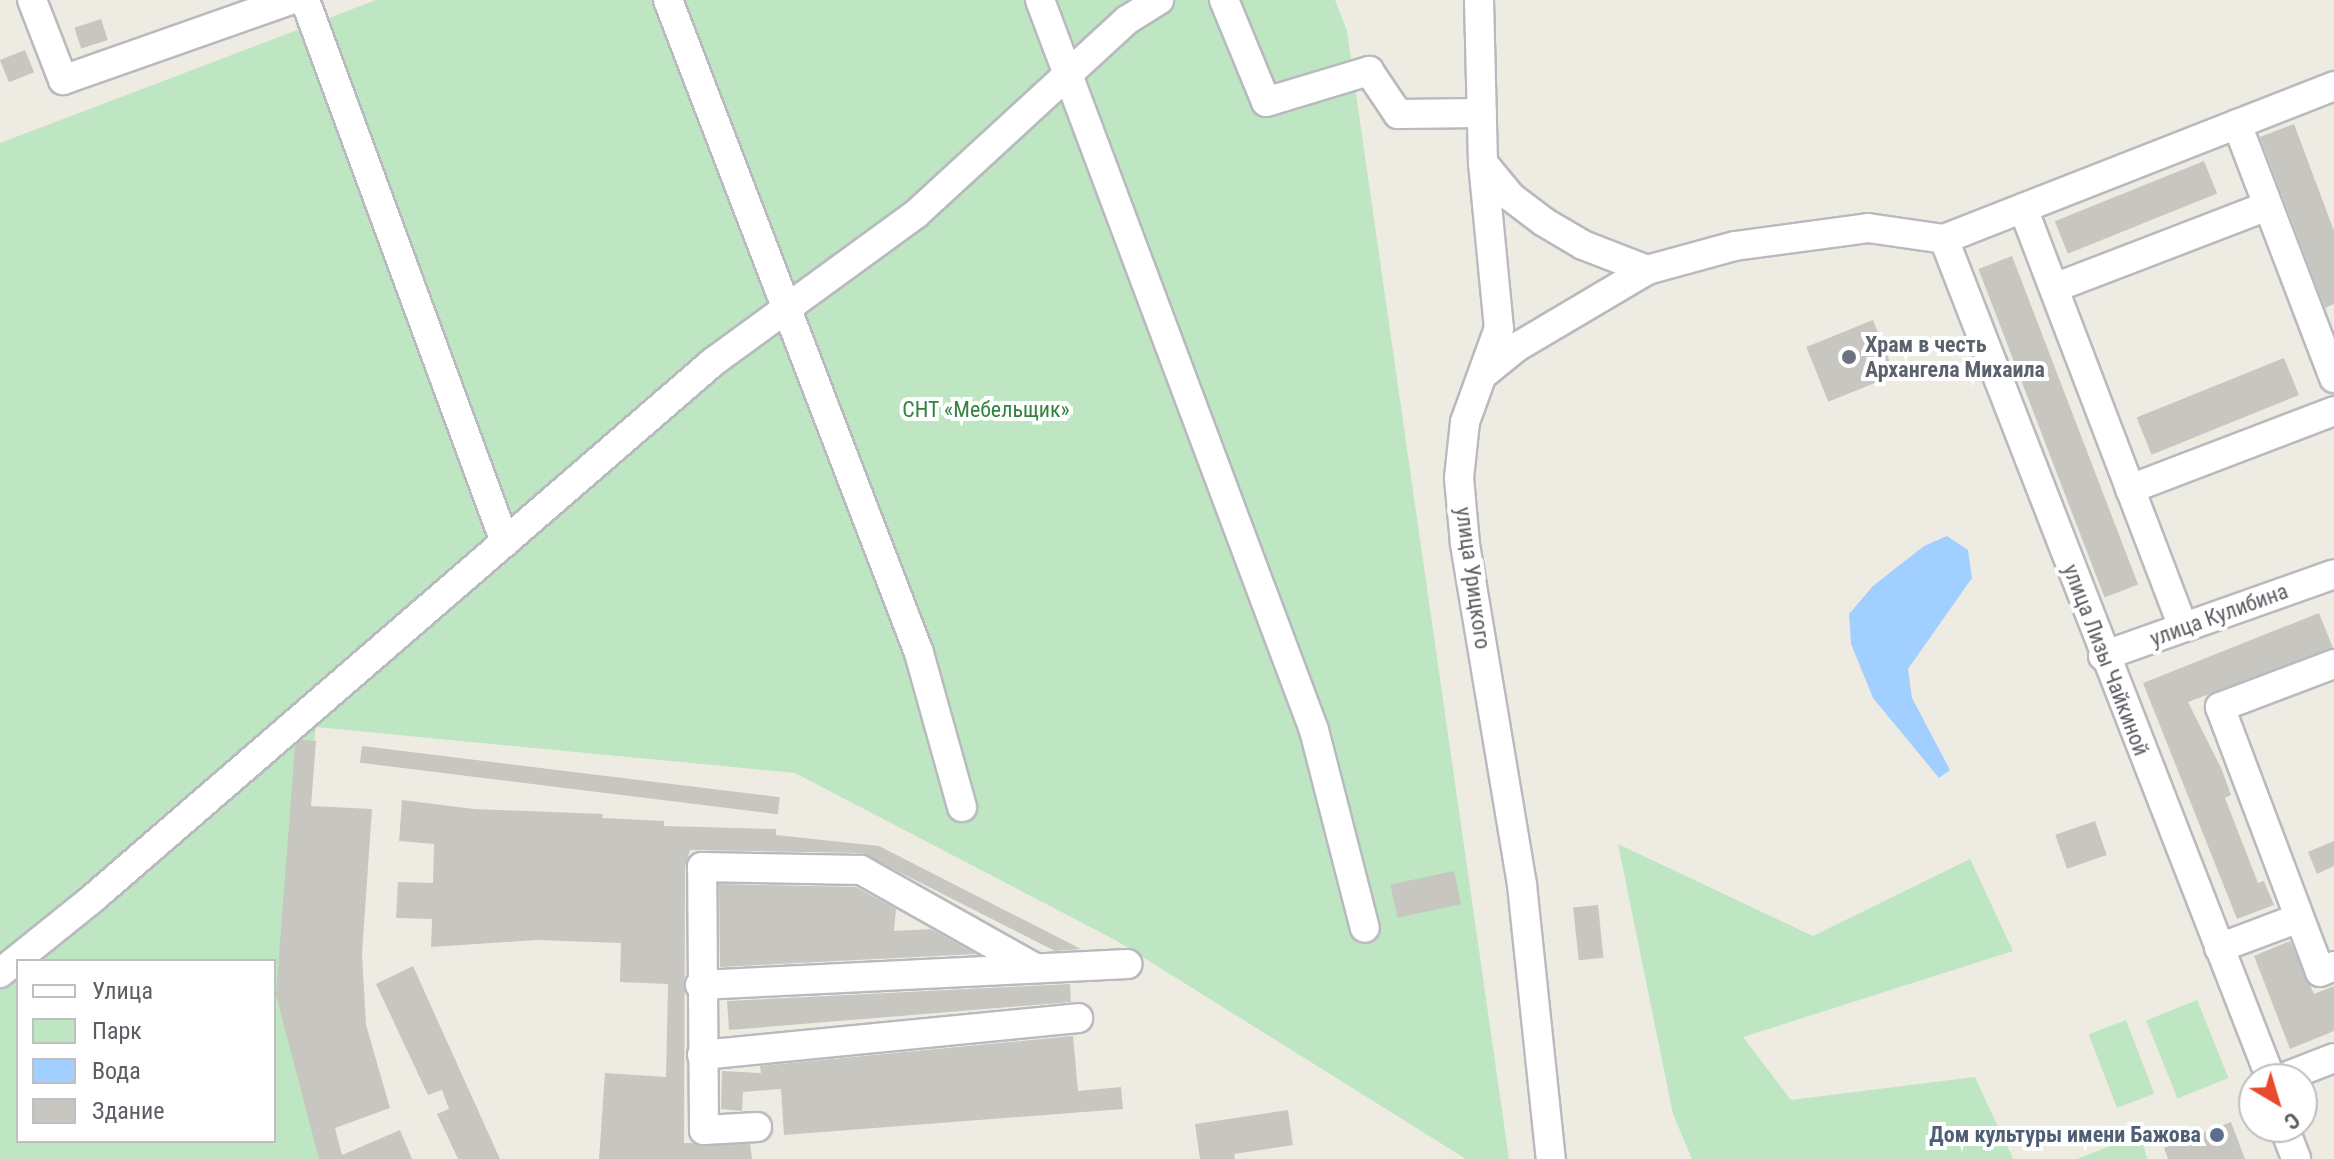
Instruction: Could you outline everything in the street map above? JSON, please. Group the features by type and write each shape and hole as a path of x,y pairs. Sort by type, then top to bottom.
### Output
{"street":[{"path":"32,0 63,80 272,3"},
{"path":"305,0 505,542"},
{"path":"668,0 919,653 962,807"},
{"path":"1040,0 1314,730 1365,928"},
{"path":"16,959 713,362 916,214 1127,20 1159,0"},
{"path":"1224,0 1266,102 1369,71 1398,114 1482,113"},
{"name":"улица Урицкого","path":"1479,0 1483,163 1499,328 1486,372 1465,422 1459,478 1465,544 1522,885 1551,1159"},
{"path":"1486,372 1517,347 1647,270 1735,246 1841,230 1868,228 1944,239 2237,124 2333,90"},
{"path":"2237,124 2334,378"},
{"path":"1483,163 1511,197 1544,222 1583,245 1647,270"},
{"path":"2054,288 2268,206"},
{"path":"2023,208 2183,628"},
{"name":"улица Лизы Чайкиной","path":"1944,239 2103,656 2265,1063"},
{"path":"2130,489 2334,411"},
{"name":"улица Кулибина","path":"2103,656 2333,578"},
{"path":"2334,664 2220,707 2320,972 2334,966"},
{"path":"757,1127 704,1130 700,985 702,867 861,870 1035,968"},
{"path":"2219,948 2299,918"},
{"path":"0,973 16,959"},
{"path":"700,985 1127,964"},
{"path":"702,1055 1078,1018"}],"green space":[{"name":"СНТ «Мебельщик»","path":"376,0 1335,0 1347,31 1509,1159 1466,1159 1117,941 795,773 316,727 285,995 327,1159 0,1159 0,143"},
{"path":"1618,844 1813,936 1970,859 2013,951 1743,1037 1791,1100 1975,1077 2013,1159 1692,1159 1673,1114"},
{"path":"2197,1000 2228,1078 2177,1098 2146,1021"},
{"path":"2126,1020 2154,1094 2117,1108 2089,1034"},
{"path":"2141,1134 2147,1159 2077,1159"}],"water":[{"path":"1947,536 1968,550 1972,578 1908,669 1912,698 1950,770 1939,778 1873,698 1851,644 1849,614 1873,586 1924,546"}],"building":[{"path":"101,19 108,40 81,49 74,28"},
{"path":"25,50 34,72 9,82 0,60"},
{"path":"2294,124 2334,231 2334,304 2325,308 2260,137"},
{"path":"2204,161 2217,193 2068,254 2055,221"},
{"path":"2012,256 2138,585 2105,598 1978,269"},
{"name":"Храм в честь Архангела Михаила","path":"1873,320 1895,375 1828,402 1806,347"},
{"path":"2284,358 2299,395 2152,455 2137,418"},
{"path":"2319,613 2333,648 2188,702 2222,770 2231,795 2225,798 2258,883 2264,881 2274,905 2237,919 2143,683"},
{"path":"302,740 316,741 311,806 372,809 362,954 366,1025 390,1108 335,1128 342,1155 400,1130 412,1159 319,1159 276,995 295,746"},
{"path":"362,746 780,797 778,814 360,763"},
{"path":"402,800 474,809 603,814 602,818 664,821 664,826 776,829 776,835 879,846 1081,949 1055,951 862,853 690,850 685,867 684,1143 750,1144 752,1159 599,1159 605,1073 666,1077 668,984 620,982 621,943 537,940 431,947 432,919 396,918 398,882 433,883 434,844 399,841"},
{"path":"2095,821 2107,855 2067,869 2055,835"},
{"path":"2334,841 2334,866 2317,874 2308,852"},
{"path":"1454,871 1461,904 1397,918 1390,885"},
{"path":"719,884 856,887 896,909 894,931 931,929 976,954 720,967"},
{"path":"1598,905 1604,958 1579,960 1573,908"},
{"path":"2290,941 2314,994 2334,986 2334,1031 2290,1049 2254,956"},
{"path":"413,966 500,1159 458,1159 437,1114 449,1109 442,1090 428,1095 376,984"},
{"path":"1070,984 1071,1002 729,1030 727,1001"},
{"path":"1073,1036 1078,1091 1121,1087 1123,1109 784,1135 781,1089 743,1092 742,1111 721,1109 722,1071 761,1073 760,1066"},
{"path":"1288,1110 1293,1145 1234,1154 1235,1159 1200,1159 1195,1124"},
{"name":"Дом культуры имени Бажова","path":"2231,1122 2245,1159 2168,1159 2164,1148"}],"place":[{"name":"Храм в честь Архангела Михаила","path":"1849,357"},
{"name":"Дом культуры имени Бажова","path":"2217,1135"}]}
